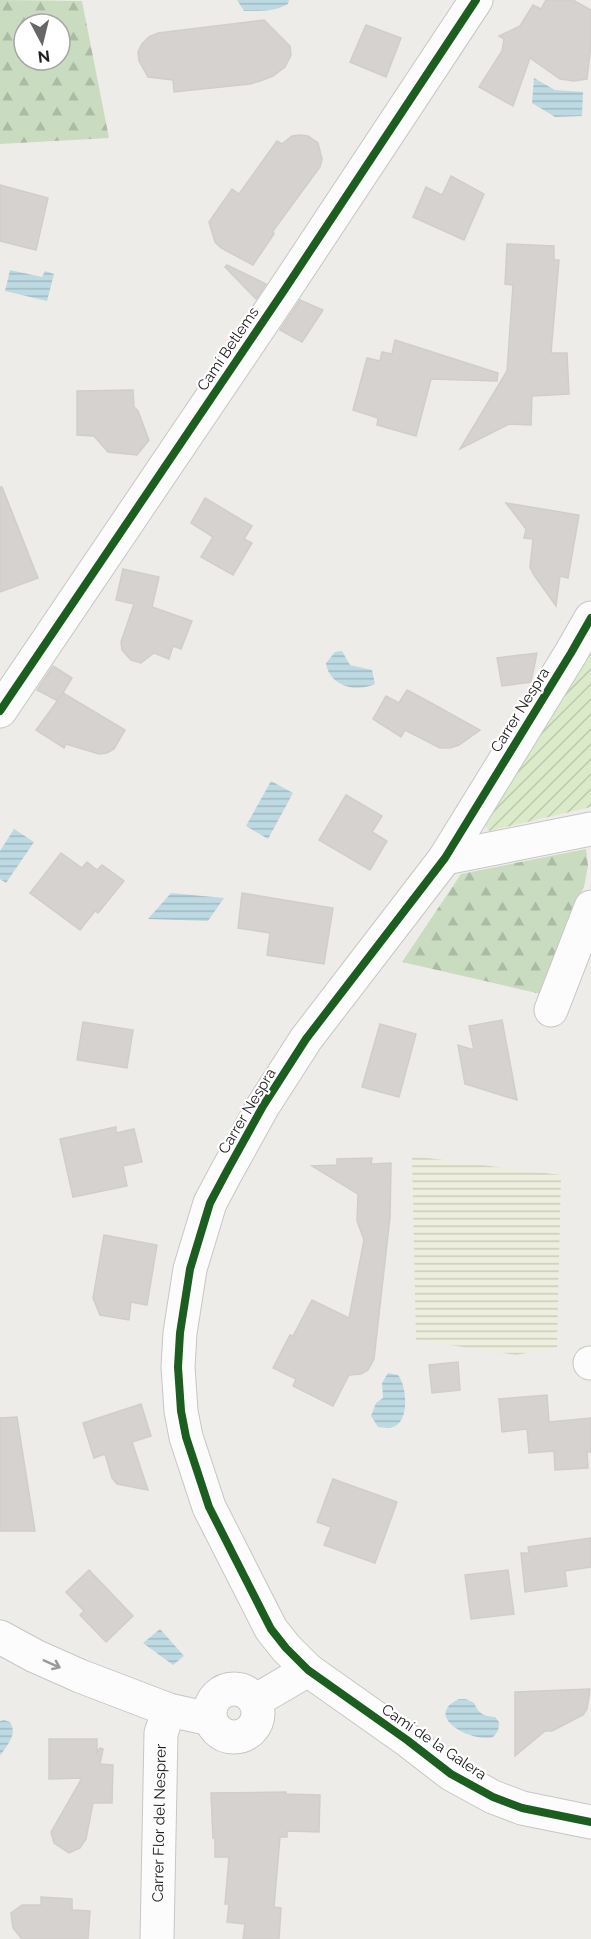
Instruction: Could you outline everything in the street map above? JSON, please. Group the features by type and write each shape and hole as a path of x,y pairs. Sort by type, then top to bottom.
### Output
{"street":[{"name":"Camí Betlems","path":"0,711 285,289 476,0"},
{"name":"Carrer Nespra","path":"308,1670 271,1629 209,1507 186,1437 180,1401 179,1344 184,1302 199,1238 210,1203 263,1106 306,1039 445,858 572,653 591,618"},
{"path":"445,858 591,829"},
{"path":"551,1010 591,907"},
{"path":"0,1637 80,1676 169,1710 210,1719 213,1726 225,1736 239,1737 252,1729 258,1715 255,1701 308,1670"},
{"name":"Camí de la Galera","path":"308,1670 451,1774 485,1793 522,1808 591,1822"},
{"name":"Carrer Flor del Nesprer","path":"157,1939 161,1733 169,1710"}],"green space":[{"path":"0,0 82,1 109,138 0,144"},
{"path":"591,653 591,807 489,831 484,824"},
{"path":"586,849 588,866 584,887 573,909 541,994 402,962 461,874"},
{"path":"412,1156 561,1175 557,1347 516,1355 416,1340"}],"water":[{"path":"237,0 289,0 288,4 267,11 244,11"},
{"path":"534,78 555,90 583,92 582,116 555,117 532,103"},
{"path":"10,270 42,277 45,271 54,274 47,301 5,291"},
{"path":"342,651 350,665 372,670 375,684 360,688 344,686 332,677 326,663 335,652"},
{"path":"271,781 293,793 268,839 246,826"},
{"path":"14,829 34,842 6,883 0,879 0,851"},
{"path":"171,893 224,898 208,921 148,919"},
{"path":"388,1373 398,1375 405,1395 402,1418 391,1428 378,1427 371,1416 376,1403 383,1398 382,1383"},
{"path":"160,1629 184,1656 173,1665 143,1643"},
{"path":"459,1699 466,1699 474,1703 482,1714 495,1717 499,1722 499,1727 493,1737 473,1736 454,1727 446,1713 449,1706"},
{"path":"0,1721 10,1722 13,1731 11,1740 0,1756"}],"building":[{"path":"546,0 573,0 591,10 591,44 587,79 574,81 560,79 530,58 513,106 479,87 502,51 504,39 499,36 520,26 533,5 541,9"},
{"path":"264,20 290,46 291,55 285,67 273,76 260,81 174,92 173,80 148,77 139,61 138,52 142,44 149,37 158,33"},
{"path":"366,25 401,38 386,77 350,62"},
{"path":"292,136 308,136 318,143 322,159 320,167 273,231 274,234 253,265 221,248 215,242 209,222 232,189 239,194 277,141 282,144"},
{"path":"451,176 484,194 464,240 413,217 426,187 442,195"},
{"path":"0,185 48,198 36,250 0,241"},
{"path":"507,244 554,246 554,260 559,260 551,353 567,353 569,394 532,396 531,425 509,424 460,449 507,371 513,285 505,284"},
{"path":"227,265 266,284 256,299 225,267"},
{"path":"300,300 323,310 302,342 280,330"},
{"path":"395,340 498,373 497,381 431,379 416,436 377,425 378,418 353,410 367,358 380,361 382,352 392,354"},
{"path":"133,390 134,407 138,411 149,440 137,455 108,452 94,436 77,435 77,391"},
{"path":"0,487 2,487 38,578 0,592"},
{"path":"205,498 252,526 244,539 252,543 233,575 201,557 213,537 191,523"},
{"path":"506,503 579,515 568,578 560,576 556,606 530,567 533,539 524,538 526,529"},
{"path":"123,569 159,577 152,607 192,621 181,649 173,646 169,659 154,653 141,663 131,660 122,650 121,642 134,604 116,600"},
{"path":"537,653 531,682 502,686 497,658"},
{"path":"53,666 72,678 58,701 37,690"},
{"path":"407,690 480,730 459,745 440,748 405,730 401,737 373,719 386,696 399,703"},
{"path":"63,693 125,730 114,749 99,754 66,744 64,748 36,730"},
{"path":"346,795 382,816 372,832 387,841 370,870 319,840"},
{"path":"61,853 82,868 87,862 97,870 102,865 124,881 98,913 95,911 80,930 30,893"},
{"path":"242,893 333,908 324,964 267,955 270,933 238,928"},
{"path":"502,1020 517,1100 465,1084 458,1045 474,1050 469,1026"},
{"path":"83,1022 133,1030 127,1068 77,1060"},
{"path":"380,1024 416,1034 399,1097 362,1087"},
{"path":"116,1127 116,1133 134,1129 142,1162 123,1166 127,1186 73,1197 60,1139"},
{"path":"372,1158 371,1164 391,1163 390,1217 374,1359 368,1370 361,1374 349,1375 333,1406 293,1386 296,1379 273,1368 312,1300 349,1318 364,1240 357,1221 358,1194 312,1166 337,1165 337,1159"},
{"path":"104,1235 157,1245 147,1305 131,1302 129,1320 100,1315 93,1298"},
{"path":"458,1362 460,1390 432,1393 429,1365"},
{"path":"547,1395 549,1422 591,1418 591,1452 587,1452 588,1468 555,1470 554,1451 529,1453 527,1429 502,1432 499,1399"},
{"path":"141,1404 151,1436 132,1442 148,1490 117,1484 112,1478 105,1454 94,1458 83,1423"},
{"path":"17,1417 35,1531 0,1531 0,1418"},
{"path":"333,1479 397,1502 375,1563 324,1545 331,1527 317,1522"},
{"path":"591,1538 591,1567 565,1571 567,1586 525,1592 521,1553 529,1553 528,1547"},
{"path":"89,1570 133,1616 106,1642 80,1615 84,1611 66,1592"},
{"path":"508,1570 514,1614 471,1619 465,1575"},
{"path":"590,1689 587,1709 583,1715 552,1731 545,1731 515,1756 515,1692"},
{"path":"49,1739 97,1739 97,1752 100,1748 103,1749 100,1764 113,1765 112,1803 93,1803 86,1839 80,1848 69,1853 54,1843 51,1832 82,1778 49,1779"},
{"path":"286,1792 286,1794 320,1795 319,1832 287,1831 287,1837 280,1837 274,1907 281,1908 279,1939 243,1939 245,1924 227,1922 229,1904 225,1904 229,1857 215,1857 211,1793"},
{"path":"41,1897 72,1899 72,1910 90,1911 88,1939 22,1939 13,1928 11,1913 22,1905 41,1905"}],"cycle path":[{"path":"0,711 285,289 476,0"},
{"path":"591,618 445,858 306,1039 263,1106 227,1171 210,1203 190,1269 180,1333 178,1367 181,1411 186,1437 209,1507 271,1629 286,1648 308,1670 451,1774 493,1797 522,1808 591,1822"}]}
